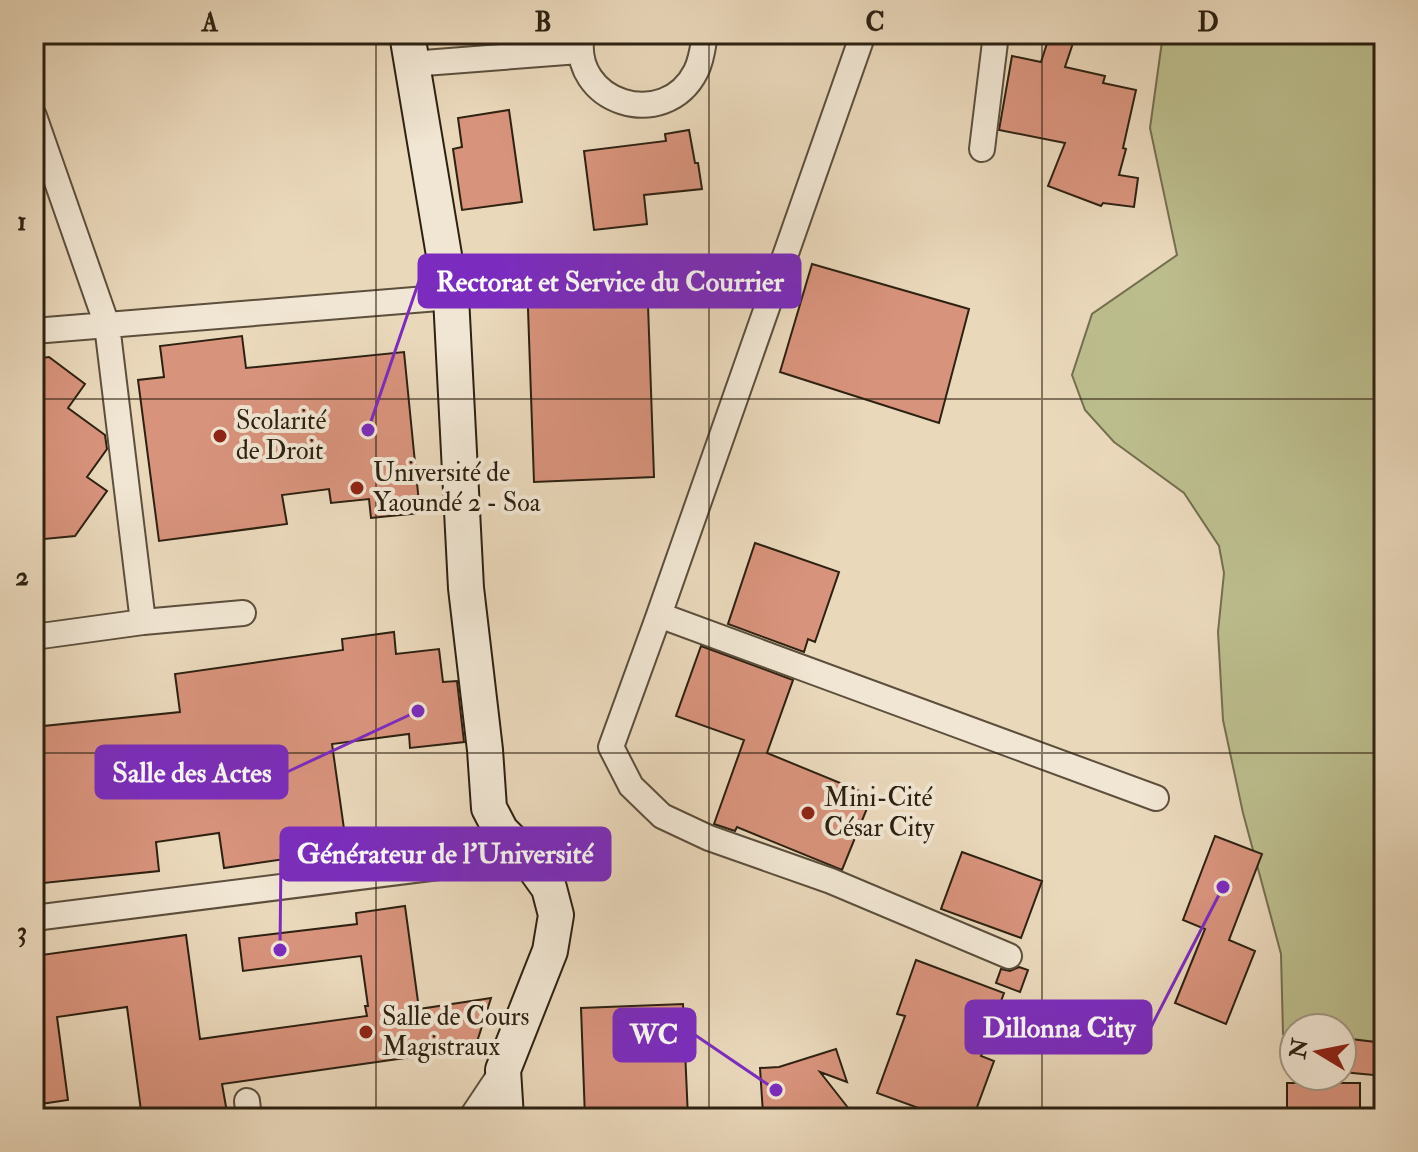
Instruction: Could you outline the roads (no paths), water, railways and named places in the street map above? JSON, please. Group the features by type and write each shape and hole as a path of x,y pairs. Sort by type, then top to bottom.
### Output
{"street":[{"path":"471,1118 503,1070 550,951 556,915 549,888 526,856 501,831 489,808 466,588 451,297 409,49 580,42 585,70 598,89 611,99 649,105 667,101 685,87 697,70 705,34"},
{"path":"863,34 611,747 631,786 662,816 709,838 831,881 1009,956"},
{"path":"982,149 996,34"},
{"path":"34,116 107,325 143,622"},
{"path":"34,331 451,297"},
{"path":"34,637 143,622 243,613"},
{"path":"659,615 1156,798"},
{"path":"34,918 526,856"},
{"path":"503,1070 506,1118"}],"place":[{"name":"Rectorat et Service du Courrier","path":"368,430"},
{"name":"Scolarité de Droit","path":"220,436"},
{"name":"Université de Yaoundé 2 - Soa","path":"357,488"},
{"name":"Salle des Actes","path":"418,711"},
{"name":"Mini-Cité César City","path":"808,813"},
{"name":"Dillonna City","path":"1223,887"},
{"name":"Générateur de l'Université","path":"280,950"},
{"name":"Salle de Cours Magistraux","path":"366,1032"},
{"name":"WC","path":"776,1090"}]}
